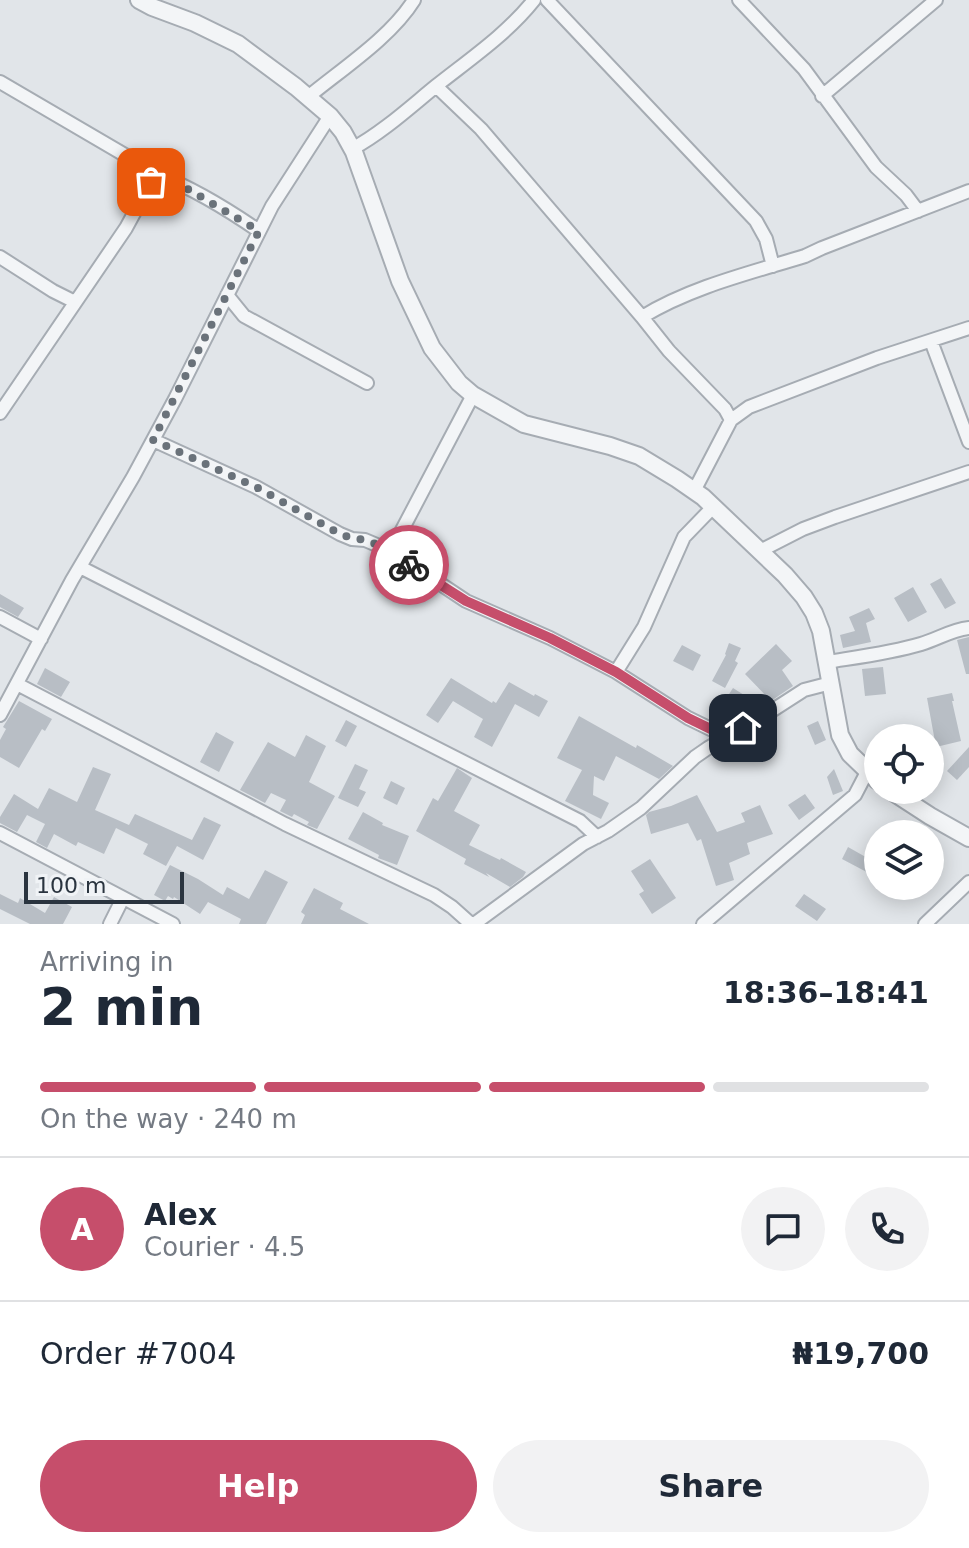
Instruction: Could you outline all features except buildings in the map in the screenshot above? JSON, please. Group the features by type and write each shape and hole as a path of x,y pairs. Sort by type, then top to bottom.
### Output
{"street":[{"path":"139,0 238,44 330,116 352,149 400,281 432,348 452,375 473,395 524,424 639,456 694,491 785,575 814,613 821,631 840,735 850,754 864,769"},
{"path":"308,97 393,27 414,0"},
{"path":"352,149 376,136 490,43 534,0"},
{"path":"547,0 756,221 766,239 773,266"},
{"path":"739,0 796,60 876,167 918,211"},
{"path":"822,96 936,0"},
{"path":"0,82 259,231"},
{"path":"436,86 481,129 669,351 725,409 731,420"},
{"path":"0,715 153,440 272,206 330,116"},
{"path":"0,413 126,228 151,182 159,175"},
{"path":"642,317 695,292 805,256 969,191"},
{"path":"0,257 75,302"},
{"path":"227,295 244,316 367,383"},
{"path":"694,491 731,420 749,407 877,358 969,328"},
{"path":"931,341 969,442"},
{"path":"391,551 473,395"},
{"path":"153,440 256,487 340,534 391,551 466,601 550,638 616,672 688,718 727,737"},
{"path":"760,551 824,521 969,472"},
{"path":"616,672 644,627 684,537 713,507"},
{"path":"80,567 580,821 597,837"},
{"path":"0,617 41,639"},
{"path":"827,662 901,649 969,628"},
{"path":"17,684 271,817 434,895 473,924 583,844 641,808 695,757 804,690 831,683"},
{"path":"703,924 864,785"},
{"path":"912,804 969,838"},
{"path":"0,833 173,924"},
{"path":"925,924 969,882"},
{"path":"110,924 123,898"}],"way so far":[{"path":"151,182 159,175 174,181 259,231 153,440 256,487 340,534 391,551 409,565"}],"route":[{"path":"409,565 466,601 511,619 616,672 688,718 727,737 743,728"}]}
